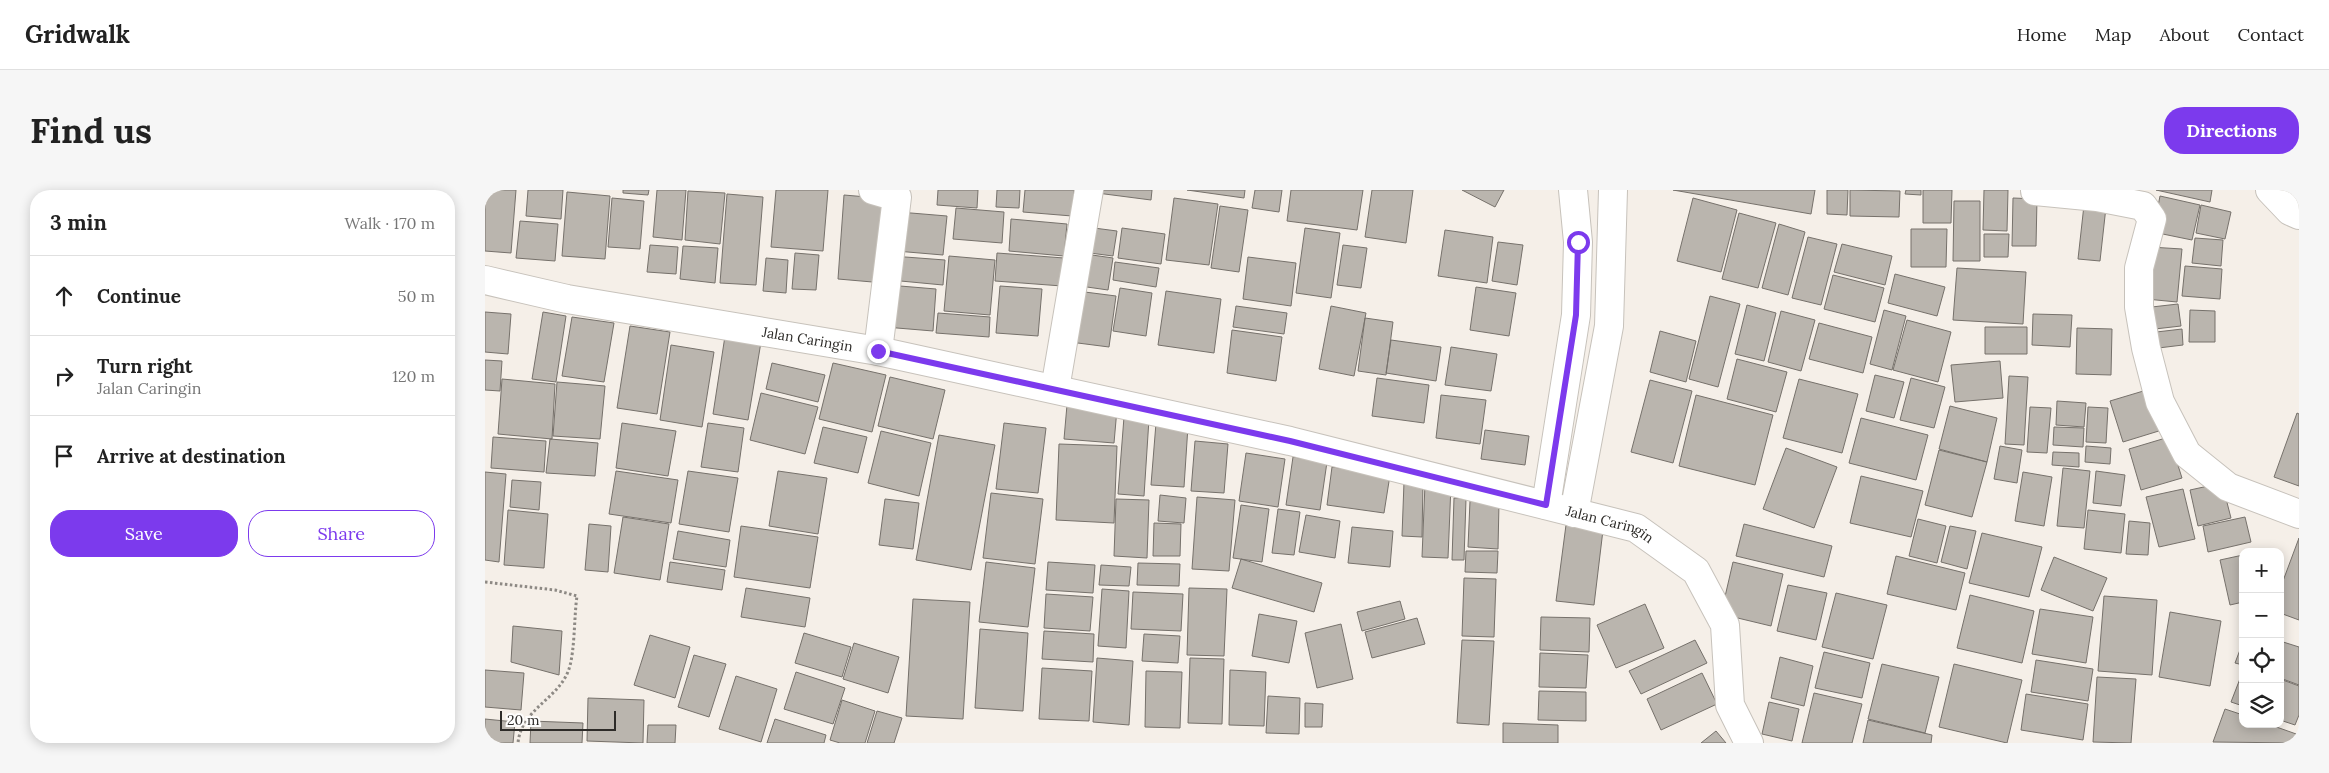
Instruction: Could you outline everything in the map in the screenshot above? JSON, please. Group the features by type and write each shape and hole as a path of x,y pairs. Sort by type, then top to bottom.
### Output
{"street":[{"path":"873,190 897,197 878,351"},
{"path":"1055,390 1089,190"},
{"path":"1546,505 1576,315 1578,242 1573,190"},
{"path":"1574,513 1609,326 1613,190"},
{"path":"2271,190 2290,211 2299,215"},
{"path":"2035,191 2097,197 2143,206 2152,219 2139,268 2139,307 2146,348 2160,402 2187,454 2228,487 2299,514"},
{"name":"Jalan Caringin","path":"485,280 567,299 878,351 1290,441 1636,528 1696,571 1725,626 1730,705 1749,743"}],"path":[{"path":"485,582 555,590 577,596 569,668 559,688 529,717 519,734 518,743"}],"building":[{"path":"485,190 516,190 511,253 485,251"},
{"path":"528,190 563,190 561,219 526,216"},
{"path":"623,190 649,190 648,195 623,193"},
{"path":"657,190 686,190 682,240 653,237"},
{"path":"776,190 828,190 823,251 771,247"},
{"path":"938,190 978,190 977,208 937,205"},
{"path":"997,190 1020,190 1019,208 996,207"},
{"path":"1025,190 1074,190 1072,216 1023,212"},
{"path":"1098,190 1152,190 1151,200 1097,193"},
{"path":"1187,190 1245,190 1244,198"},
{"path":"1255,190 1282,190 1279,212 1252,208"},
{"path":"1291,190 1363,190 1357,230 1287,221"},
{"path":"1372,190 1413,190 1406,243 1365,237"},
{"path":"1462,190 1504,190 1495,207"},
{"path":"1673,190 1815,190 1811,214"},
{"path":"1827,190 1848,190 1847,215 1827,214"},
{"path":"1850,190 1900,191 1899,217 1850,216"},
{"path":"1906,190 1921,190 1921,195 1905,194"},
{"path":"1923,190 1952,190 1951,223 1923,223"},
{"path":"1984,190 2008,190 2007,231 1983,230"},
{"path":"2156,190 2212,190 2210,202"},
{"path":"688,191 725,193 720,244 685,240"},
{"path":"567,192 610,196 605,259 562,256"},
{"path":"727,194 763,197 756,285 720,283"},
{"path":"844,195 890,199 884,283 838,279"},
{"path":"2160,196 2200,205 2192,240 2153,232"},
{"path":"612,198 644,201 640,249 608,247"},
{"path":"1174,198 1218,204 1209,265 1166,260"},
{"path":"1693,198 1737,210 1721,272 1677,261"},
{"path":"2013,198 2037,199 2036,246 2012,246"},
{"path":"1954,201 1980,201 1980,261 1953,261"},
{"path":"2084,205 2106,207 2100,261 2078,259"},
{"path":"2201,205 2231,212 2225,239 2196,233"},
{"path":"1220,206 1248,210 1239,272 1211,268"},
{"path":"956,208 1004,212 1002,243 953,239"},
{"path":"899,212 947,216 943,255 896,251"},
{"path":"1739,213 1776,223 1758,288 1722,279"},
{"path":"1011,219 1067,224 1064,256 1009,251"},
{"path":"520,221 558,224 555,261 516,258"},
{"path":"1779,224 1805,232 1788,295 1762,288"},
{"path":"1094,228 1117,231 1113,256 1090,253"},
{"path":"1122,228 1165,234 1161,264 1118,258"},
{"path":"1305,228 1340,233 1331,298 1296,293"},
{"path":"1911,229 1947,229 1946,267 1911,267"},
{"path":"1445,230 1493,237 1487,283 1438,276"},
{"path":"1984,234 2009,234 2008,257 1984,257"},
{"path":"1808,237 1837,244 1821,305 1792,298"},
{"path":"2195,238 2223,240 2221,266 2192,263"},
{"path":"1498,242 1523,245 1517,285 1492,281"},
{"path":"1842,244 1892,256 1885,285 1834,272"},
{"path":"650,245 678,247 676,274 647,272"},
{"path":"1343,245 1367,248 1361,288 1337,285"},
{"path":"683,246 718,248 715,283 680,279"},
{"path":"2150,247 2182,249 2177,302 2146,299"},
{"path":"795,253 819,255 816,290 792,289"},
{"path":"997,253 1064,258 1062,286 995,281"},
{"path":"1085,254 1113,258 1108,290 1080,286"},
{"path":"892,256 945,260 943,285 890,280"},
{"path":"949,256 995,260 990,315 944,311"},
{"path":"1248,257 1296,263 1291,306 1243,299"},
{"path":"766,258 788,260 786,293 763,291"},
{"path":"1115,262 1159,268 1156,287 1113,280"},
{"path":"2185,266 2222,269 2220,299 2182,296"},
{"path":"1957,268 2026,272 2023,324 1953,320"},
{"path":"1895,274 1945,287 1937,316 1888,303"},
{"path":"1833,275 1884,288 1875,322 1824,309"},
{"path":"888,285 936,289 933,331 885,327"},
{"path":"1000,286 1042,289 1038,336 996,333"},
{"path":"1476,287 1516,293 1509,336 1470,330"},
{"path":"1120,288 1152,293 1146,336 1113,331"},
{"path":"1077,291 1116,296 1109,347 1070,342"},
{"path":"1166,291 1221,299 1214,353 1158,345"},
{"path":"1710,296 1740,304 1718,387 1689,379"},
{"path":"2178,304 2181,326 2146,330 2143,308"},
{"path":"1747,305 1776,313 1764,361 1735,354"},
{"path":"1236,306 1287,313 1284,334 1233,327"},
{"path":"1331,306 1366,313 1354,376 1319,369"},
{"path":"1884,310 1906,316 1892,370 1870,364"},
{"path":"2190,310 2215,311 2215,342 2189,342"},
{"path":"1781,311 1815,320 1801,371 1768,362"},
{"path":"485,312 511,314 508,354 485,352"},
{"path":"543,312 566,316 556,382 532,379"},
{"path":"938,313 990,317 989,337 936,333"},
{"path":"2033,314 2072,315 2070,347 2032,345"},
{"path":"572,317 614,323 604,382 562,376"},
{"path":"1365,318 1393,322 1386,375 1358,371"},
{"path":"1907,320 1951,332 1938,382 1893,370"},
{"path":"1819,323 1872,337 1863,373 1809,359"},
{"path":"630,326 670,332 657,414 617,408"},
{"path":"1985,327 2027,327 2027,354 1985,354"},
{"path":"2077,328 2112,329 2111,375 2076,374"},
{"path":"2182,329 2183,345 2150,349 2148,333"},
{"path":"1232,330 1282,337 1276,381 1227,373"},
{"path":"1660,331 1696,341 1686,382 1650,372"},
{"path":"725,336 761,342 748,420 713,414"},
{"path":"1391,340 1441,347 1436,381 1386,373"},
{"path":"671,345 714,352 702,427 660,420"},
{"path":"1451,347 1497,354 1491,391 1445,385"},
{"path":"1737,359 1787,372 1776,412 1727,399"},
{"path":"485,360 502,361 500,391 485,390"},
{"path":"2000,361 2003,398 1955,402 1951,365"},
{"path":"772,363 825,375 818,402 766,389"},
{"path":"833,363 886,375 872,432 819,419"},
{"path":"1875,375 1904,382 1894,418 1866,411"},
{"path":"2009,376 2028,377 2024,445 2005,444"},
{"path":"890,377 945,390 933,439 878,426"},
{"path":"1377,378 1429,385 1424,423 1372,416"},
{"path":"1911,378 1945,387 1934,428 1900,420"},
{"path":"502,379 555,384 552,439 498,434"},
{"path":"1799,379 1858,394 1842,453 1783,438"},
{"path":"1650,380 1692,391 1673,463 1631,452"},
{"path":"557,382 605,386 600,439 553,436"},
{"path":"2150,389 2162,430 2123,442 2110,401"},
{"path":"761,393 818,407 805,454 750,440"},
{"path":"1441,395 1486,400 1480,444 1436,438"},
{"path":"1696,395 1773,415 1755,485 1679,466"},
{"path":"2057,401 2086,403 2084,427 2056,425"},
{"path":"1067,405 1117,409 1114,443 1064,439"},
{"path":"1950,406 1997,418 1987,462 1939,449"},
{"path":"2030,407 2051,408 2047,453 2027,452"},
{"path":"2088,407 2108,408 2106,443 2086,442"},
{"path":"2297,413 2299,414 2299,486 2274,477"},
{"path":"1124,417 1149,419 1144,496 1118,494"},
{"path":"1861,418 1928,435 1916,480 1849,463"},
{"path":"622,423 676,431 668,476 616,468"},
{"path":"708,423 744,428 738,472 701,467"},
{"path":"1004,423 1046,428 1038,493 996,489"},
{"path":"1156,423 1188,426 1184,487 1151,485"},
{"path":"823,427 867,437 858,473 814,463"},
{"path":"2054,427 2084,428 2083,447 2053,445"},
{"path":"1485,430 1529,436 1525,465 1481,459"},
{"path":"881,431 931,443 919,496 868,483"},
{"path":"939,435 995,445 971,570 916,560"},
{"path":"493,437 546,441 544,472 491,468"},
{"path":"2169,437 2182,478 2141,490 2129,449"},
{"path":"550,439 598,443 595,476 546,473"},
{"path":"1195,441 1228,444 1224,493 1191,491"},
{"path":"1059,444 1117,446 1114,523 1056,520"},
{"path":"2000,446 2022,450 2017,483 1994,479"},
{"path":"2086,446 2111,448 2110,464 2085,462"},
{"path":"1786,448 1837,467 1814,528 1763,509"},
{"path":"1939,450 1987,462 1972,517 1925,505"},
{"path":"2053,452 2079,453 2079,467 2052,465"},
{"path":"1246,453 1285,459 1278,507 1239,501"},
{"path":"1293,457 1327,462 1320,510 1286,505"},
{"path":"1332,467 1390,475 1384,513 1327,505"},
{"path":"2063,468 2090,471 2084,528 2057,526"},
{"path":"616,471 678,480 671,523 609,514"},
{"path":"688,471 738,478 729,532 679,524"},
{"path":"778,471 827,478 818,534 769,526"},
{"path":"2096,471 2125,475 2121,506 2093,503"},
{"path":"485,472 506,474 499,562 485,560"},
{"path":"2023,472 2052,477 2044,526 2015,521"},
{"path":"1861,476 1923,491 1911,537 1850,523"},
{"path":"512,480 541,482 539,510 510,507"},
{"path":"1404,482 1423,482 1422,537 1402,536"},
{"path":"2222,483 2231,518 2198,526 2190,490"},
{"path":"1425,484 1451,485 1448,558 1422,557"},
{"path":"2183,489 2195,539 2159,547 2146,497"},
{"path":"991,493 1043,499 1035,564 983,558"},
{"path":"1160,495 1186,498 1184,523 1158,521"},
{"path":"1197,497 1235,500 1229,571 1192,569"},
{"path":"1454,498 1466,499 1464,560 1452,560"},
{"path":"885,499 919,503 913,549 879,545"},
{"path":"1116,499 1149,500 1147,558 1114,556"},
{"path":"1470,501 1499,503 1498,549 1468,547"},
{"path":"1241,505 1269,509 1262,562 1233,558"},
{"path":"1278,509 1300,512 1294,555 1272,553"},
{"path":"508,510 548,514 544,568 504,565"},
{"path":"2088,510 2125,514 2121,553 2084,549"},
{"path":"1306,515 1340,521 1335,558 1299,552"},
{"path":"623,517 669,524 660,580 614,573"},
{"path":"2245,517 2251,542 2208,552 2203,526"},
{"path":"1918,519 1946,526 1937,563 1909,556"},
{"path":"2129,521 2150,523 2148,555 2126,554"},
{"path":"1154,523 1181,524 1180,556 1153,556"},
{"path":"589,524 611,526 608,572 585,570"},
{"path":"1744,524 1832,546 1824,577 1736,556"},
{"path":"1566,525 1603,530 1594,605 1556,601"},
{"path":"741,526 818,537 810,588 734,577"},
{"path":"1950,526 1976,531 1967,569 1941,562"},
{"path":"1352,527 1393,531 1390,567 1348,563"},
{"path":"678,531 730,540 726,567 673,559"},
{"path":"1982,533 2042,547 2029,597 1969,583"},
{"path":"2299,538 2299,620 2284,614 2284,578"},
{"path":"1466,551 1498,551 1497,573 1465,572"},
{"path":"1896,556 1965,573 1956,610 1887,594"},
{"path":"2239,556 2239,603 2230,605 2220,560"},
{"path":"2054,557 2107,578 2093,611 2041,590"},
{"path":"1241,559 1322,583 1314,612 1232,588"},
{"path":"670,562 725,570 722,590 667,582"},
{"path":"986,562 1035,568 1028,627 979,622"},
{"path":"1048,562 1095,565 1093,593 1046,590"},
{"path":"1733,562 1783,574 1771,626 1721,614"},
{"path":"1138,563 1180,564 1179,586 1137,585"},
{"path":"1101,565 1131,567 1129,586 1099,585"},
{"path":"1464,578 1496,579 1494,637 1462,636"},
{"path":"1788,585 1827,593 1816,640 1777,631"},
{"path":"746,588 810,598 805,627 741,617"},
{"path":"1189,588 1227,589 1224,656 1187,655"},
{"path":"1102,589 1129,591 1126,648 1098,646"},
{"path":"1133,592 1183,594 1181,631 1131,629"},
{"path":"1836,593 1887,605 1873,659 1822,647"},
{"path":"1046,594 1093,597 1090,631 1044,628"},
{"path":"1970,595 2034,611 2022,663 1957,648"},
{"path":"2104,596 2157,600 2152,675 2098,671"},
{"path":"913,599 970,602 963,719 906,716"},
{"path":"1400,601 1405,619 1362,631 1357,612"},
{"path":"1645,604 1664,648 1616,668 1597,625"},
{"path":"2040,609 2093,617 2086,663 2032,654"},
{"path":"2170,612 2221,621 2210,686 2159,677"},
{"path":"1259,614 1297,621 1289,663 1252,656"},
{"path":"1541,617 1590,618 1589,652 1540,650"},
{"path":"1417,618 1425,644 1372,658 1365,632"},
{"path":"1341,624 1353,679 1317,688 1305,633"},
{"path":"513,626 562,631 559,675 511,662"},
{"path":"980,629 1028,633 1023,711 975,708"},
{"path":"1044,631 1094,634 1093,662 1042,659"},
{"path":"804,633 851,647 842,677 795,663"},
{"path":"1144,634 1180,636 1178,663 1142,661"},
{"path":"650,635 690,647 675,698 634,685"},
{"path":"1462,640 1494,641 1489,725 1457,723"},
{"path":"1695,640 1707,663 1641,694 1629,671"},
{"path":"2284,642 2299,647 2299,685 2284,679"},
{"path":"854,643 899,657 888,693 843,679"},
{"path":"1824,652 1870,663 1862,698 1815,688"},
{"path":"2239,652 2239,664 2235,663"},
{"path":"1540,653 1588,655 1586,688 1539,687"},
{"path":"694,655 726,664 709,717 678,707"},
{"path":"1780,657 1813,666 1804,706 1771,698"},
{"path":"1097,658 1133,661 1129,725 1093,722"},
{"path":"1190,658 1224,659 1222,724 1188,723"},
{"path":"2036,660 2093,669 2088,701 2031,692"},
{"path":"1882,664 1939,677 1925,733 1868,719"},
{"path":"1954,664 2022,680 2007,743 1939,727"},
{"path":"1042,668 1092,671 1089,721 1039,719"},
{"path":"485,670 524,673 521,710 485,707"},
{"path":"1230,670 1266,672 1264,726 1229,725"},
{"path":"1146,671 1182,672 1180,728 1145,727"},
{"path":"796,672 845,688 833,724 784,709"},
{"path":"1702,673 1717,704 1661,730 1647,699"},
{"path":"736,676 777,689 761,742 719,729"},
{"path":"2097,677 2136,679 2131,743 2093,742"},
{"path":"2284,680 2299,686 2299,715 2295,725 2284,721"},
{"path":"2239,681 2239,705 2231,702"},
{"path":"1539,691 1586,692 1586,721 1538,720"},
{"path":"1814,693 1862,704 1852,743 1802,743"},
{"path":"2026,694 2088,704 2083,740 2021,730"},
{"path":"1268,696 1300,698 1299,734 1266,733"},
{"path":"588,698 644,700 643,743 587,741"},
{"path":"842,700 875,711 865,743 840,743 830,740"},
{"path":"1769,702 1799,709 1792,741 1762,734"},
{"path":"1305,703 1323,704 1322,727 1305,727"},
{"path":"2225,709 2239,714 2239,728 2279,728 2299,735 2299,743 2213,742"},
{"path":"877,711 902,718 894,743 867,743"},
{"path":"485,719 515,722 513,743 485,743"},
{"path":"775,719 826,735 824,743 767,743"},
{"path":"1868,720 1932,735 1931,743 1863,743"},
{"path":"531,721 583,723 582,743 530,743"},
{"path":"1503,723 1558,725 1558,743 1503,743"},
{"path":"648,725 676,725 675,743 647,743"},
{"path":"1716,731 1726,743 1701,743"}],"route":[{"path":"878,351 1290,441 1446,482 1546,505 1576,315 1578,242"}]}
